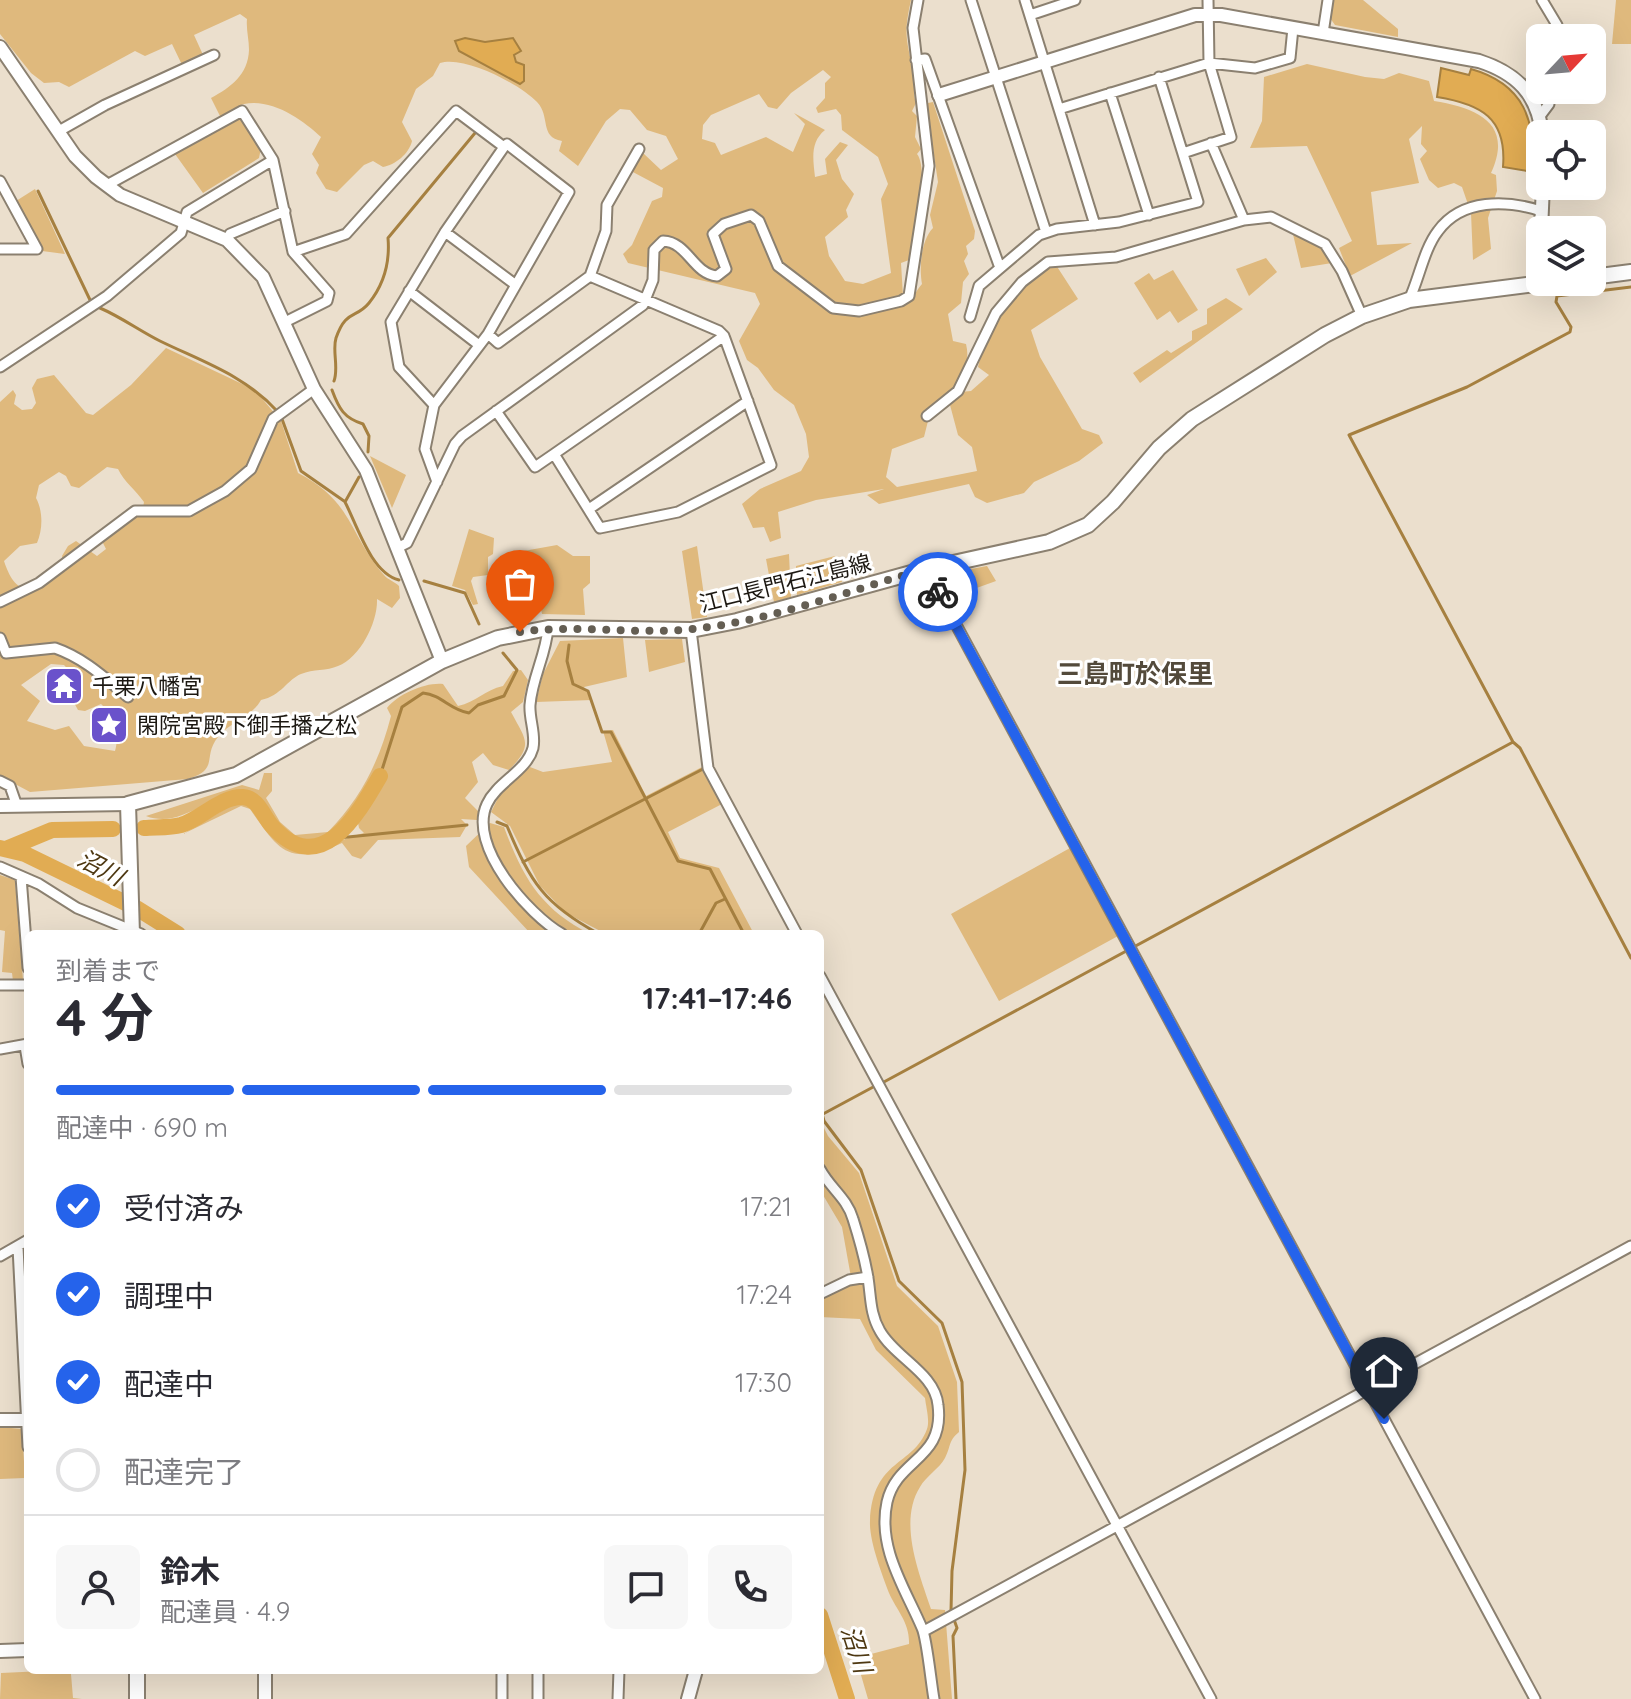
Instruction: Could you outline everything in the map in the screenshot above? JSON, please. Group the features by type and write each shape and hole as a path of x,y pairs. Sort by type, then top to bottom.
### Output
{"main road":[{"path":"1606,275 1631,272"},
{"name":"江口長門石江島線","path":"128,804 236,775 442,661 498,638 548,628 691,630 745,619 926,569 1049,542 1088,525 1113,502 1159,448 1192,419 1325,335 1362,316 1409,300 1526,284"},
{"path":"128,804 134,930"},
{"path":"137,1674 137,1699"}],"street":[{"path":"399,547 407,543 455,444 647,300 653,280 656,246 663,241 677,244 705,273 717,276 726,269 727,263 713,234 724,224 751,215 759,221 764,242 774,252 778,266 833,308 859,311 905,299 913,277 929,166 913,28 918,0"},
{"path":"971,0 1046,232"},
{"path":"1025,0 1095,225"},
{"path":"1030,15 1075,0"},
{"path":"1183,153 1231,137 1209,63 1208,0"},
{"path":"1323,33 1328,0"},
{"path":"1542,0 1556,24"},
{"path":"939,95 1195,15 1208,15 1479,61 1507,70 1527,90 1540,120"},
{"path":"1059,109 1209,63 1255,68 1290,58 1293,28"},
{"path":"2,54 84,166 133,201 227,240 263,277 314,389 355,449 399,547 442,661"},
{"path":"59,131 105,105 214,55"},
{"path":"916,60 925,59 1000,268"},
{"path":"970,317 979,286 1028,242 1046,232 1149,215 1198,202 1159,77"},
{"path":"1110,93 1149,215"},
{"path":"1540,116 1549,104"},
{"path":"107,185 242,111 273,160 293,252 329,293 327,301 285,322"},
{"path":"293,252 346,234 456,111 504,147"},
{"path":"1211,143 1244,220"},
{"path":"434,405 395,358 391,322 445,232 507,144 569,192 488,334 434,405 425,449 437,482"},
{"path":"488,334 498,343 590,276 606,231 607,205 639,149"},
{"path":"0,367 107,296 181,233 187,212 273,160"},
{"path":"0,249 37,249 1,185"},
{"path":"1541,216 1542,200"},
{"path":"1409,300 1433,239 1445,223 1489,202 1507,202 1541,211"},
{"path":"227,240 230,234 285,211"},
{"path":"927,416 958,391 996,313 1022,282 1048,262 1116,257 1244,220 1271,217 1325,244 1342,271 1362,316"},
{"path":"445,232 516,285"},
{"path":"554,454 600,528 678,512 771,465 724,336 590,276"},
{"path":"409,291 479,345"},
{"path":"496,411 535,467 724,336"},
{"path":"0,602 39,583 135,511 189,511 225,491 251,469 273,419 314,389"},
{"path":"589,509 748,401"},
{"path":"926,569 1535,1699"},
{"path":"548,628 547,646 533,682 530,707 533,749 525,764 504,782 487,804 484,829 487,845 506,879 532,910 557,930"},
{"path":"691,630 708,768 795,930"},
{"path":"0,638 6,653 55,648 63,651 89,665 128,697"},
{"path":"0,781 10,786 17,806"},
{"path":"0,806 128,804"},
{"path":"0,867 39,884 77,908 134,930"},
{"path":"21,877 25,930"},
{"path":"824,983 1211,1699"},
{"path":"0,985 24,985"},
{"path":"0,1049 24,1045"},
{"path":"824,1174 843,1197 852,1216 868,1277 871,1310 879,1330 893,1349 926,1379 938,1404 939,1430 933,1446 899,1478 887,1500 885,1520 896,1577 924,1631 934,1699"},
{"path":"0,1256 24,1243"},
{"path":"924,1631 1631,1246"},
{"path":"18,1247 24,1362"},
{"path":"824,1292 849,1280 868,1277"},
{"path":"0,1420 24,1420"},
{"path":"0,1651 24,1650"},
{"path":"265,1674 265,1699"},
{"path":"502,1674 502,1699"},
{"path":"538,1674 538,1699"},
{"path":"618,1699 619,1674"},
{"path":"688,1699 695,1674"}],"shaded area":[{"path":"0,0 911,0 907,37 914,76 916,103 912,111 917,116 915,137 921,149 917,154 922,189 912,251 909,260 901,263 903,296 850,306 828,298 785,265 778,270 828,310 877,310 900,306 911,299 922,284 922,254 933,228 930,215 938,182 927,110 928,103 933,102 975,231 974,239 966,246 968,254 964,261 969,274 963,282 961,303 948,314 953,341 966,344 966,366 955,384 923,414 928,421 924,437 892,449 886,477 897,487 977,471 972,447 958,435 950,405 960,392 971,391 989,375 978,367 988,338 1006,307 1030,280 1056,265 1078,299 1031,330 1040,357 1082,429 1099,435 1103,443 1079,461 1034,482 1024,493 987,503 975,497 969,484 879,504 867,495 884,489 816,500 778,512 781,538 770,542 764,527 753,528 742,504 760,489 801,471 809,457 806,434 794,405 774,390 758,368 747,360 739,341 760,304 755,293 628,263 623,254 632,245 652,201 662,197 663,188 631,171 643,153 661,170 678,159 666,136 647,130 630,110 620,109 606,121 578,166 559,151 562,141 550,135 541,108 529,95 477,67 463,63 440,63 433,76 416,89 402,122 412,141 405,154 388,166 383,167 373,161 364,165 337,192 326,189 316,173 319,165 312,154 321,137 296,118 276,107 255,103 241,105 221,118 211,98 237,79 248,59 247,19 240,14 194,35 204,57 183,67 172,44 145,56 135,51 69,87 59,82 44,83 31,73 0,34","holes":["823,70 831,77 825,83 825,98 816,108 818,113 836,109 841,115 842,130 878,157 888,184 881,199 891,273 863,284 845,281 829,256 825,237 848,217 846,210 854,194 842,179 836,160 848,145 840,142 825,159 827,174 815,177 815,145 825,130 794,113 805,124 793,152 766,137 721,155 715,143 702,139 703,125 711,115 759,94 768,107 777,109 791,93"]},
{"path":"1334,0 1363,0 1398,29 1398,37 1335,25 1330,18"},
{"path":"1616,0 1631,0 1631,44 1612,44"},
{"path":"465,38 485,42 513,38 521,51 514,55 516,62 524,65 524,81 520,84 459,51 455,41"},
{"path":"1307,64 1365,77 1384,79 1399,73 1429,81 1434,101 1464,108 1487,121 1498,142 1491,173 1496,175 1497,191 1488,218 1491,249 1473,260 1471,213 1462,187 1454,183 1438,188 1429,180 1420,159 1427,151 1421,144 1422,126 1409,139 1419,183 1371,192 1377,245 1412,243 1350,276 1339,248 1352,241 1307,146 1250,148 1262,121 1264,77"},
{"path":"1441,68 1469,75 1471,69 1503,84 1515,94 1529,120 1526,120 1526,171 1503,167 1501,136 1488,116 1466,104 1437,97"},
{"path":"241,118 261,148 259,158 203,193 175,154"},
{"path":"35,189 65,254 42,251 16,201"},
{"path":"1292,230 1317,244 1332,263 1301,268"},
{"path":"1266,258 1277,272 1249,296 1236,269"},
{"path":"1173,270 1198,310 1178,323 1170,311 1157,320 1134,283 1149,273 1154,280"},
{"path":"1226,298 1243,309 1140,383 1133,373 1167,350 1171,353 1192,340 1192,331 1207,324 1207,309"},
{"path":"166,348 255,390 281,421 298,473 330,495 340,507 373,560 386,577 399,586 400,598 392,608 377,599 371,627 354,655 334,668 296,676 223,732 213,744 207,767 198,775 188,779 30,792 0,776 0,402 13,390 16,395 14,404 22,410 32,409 36,403 32,388 37,379 54,375 86,413 93,415 131,385","holes":["107,467 118,469 141,497 144,502 142,513 127,519 101,539 106,549 97,556 76,541 68,546 62,556 65,569 38,587 22,588 10,575 4,561 20,546 37,543 41,520 36,498 39,485 59,472 66,476 71,486 79,488","51,664 64,665 83,685 72,699 78,710 85,711 101,704 105,708 116,732 115,751 84,746 69,726 55,730 27,721 40,701 21,685"]},
{"path":"370,456 406,475 392,508"},
{"path":"469,529 494,538 493,554 488,557 488,575 473,577 471,581 478,604 473,605 465,590 452,586"},
{"path":"557,545 573,556 590,556 590,583 583,589 585,615 542,614 533,568 524,566 518,552"},
{"path":"697,546 707,617 692,619 682,551"},
{"path":"789,554 791,597 774,602 766,559"},
{"path":"835,556 842,582 797,595 796,566"},
{"path":"987,566 996,581 960,594 944,574"},
{"path":"623,638 627,677 584,687 592,700 536,702 543,674 560,641"},
{"path":"682,639 685,662 649,672 645,640"},
{"path":"521,670 528,680 523,702 511,712 524,736 525,748 509,770 493,765 483,753 472,762 478,782 465,798 479,812 477,820 461,819 467,825 460,837 378,840 361,859 352,856 342,843 309,854 298,854 278,845 250,809 241,806 183,834 237,802 252,806 275,836 296,847 319,847 364,833 359,828 356,813 326,835 305,841 295,839 273,822 260,800 245,794 220,798 172,818 146,816 242,785 259,790 264,773 272,773 272,791 266,798 280,822 295,835 328,832 350,806 374,764 391,716 387,708 392,703 421,687 443,684 458,706 503,686 513,671"},
{"path":"613,730 646,796 702,767 722,804 668,832 680,858 719,868 752,930 598,930 566,913 540,886 510,826 491,812 501,792 530,767 543,772 612,762 603,731"},
{"path":"490,823 504,827 519,862 536,890 546,903 583,930 527,930 469,867 466,846"},
{"path":"1070,848 1118,936 999,1001 951,914"},
{"path":"0,875 15,880 23,980 13,981 12,973 2,972 5,931 0,930"},
{"path":"824,1128 859,1173 897,1286 938,1326 957,1382 959,1432 951,1441 942,1462 920,1487 911,1516 913,1548 931,1609 945,1610 952,1699 868,1699 856,1658 909,1644 905,1623 889,1593 876,1557 870,1521 878,1485 921,1441 928,1418 925,1398 876,1350 860,1319 824,1317 824,1298 852,1283 842,1227 824,1197"},
{"path":"0,1427 22,1429 24,1478 0,1479"},
{"path":"1,1673 71,1674 73,1698 82,1699 0,1699"}],"waterway":[{"path":"334,381 336,338 347,318 364,308 379,288 387,264 388,238 475,133"},
{"path":"38,191 91,302"},
{"path":"1513,742 1349,435 1467,387 1570,332 1571,327 1556,302 1557,296 1631,287"},
{"path":"100,308 237,379 277,411"},
{"path":"332,390 343,412 363,424 369,436 368,452"},
{"path":"282,419 301,471 344,501"},
{"path":"359,477 345,502 373,558 389,576 399,580"},
{"path":"424,581 465,593 479,624"},
{"path":"569,645 567,661 573,684 588,691 602,732 611,732 678,861 710,869 742,930"},
{"path":"380,776 402,707 423,693 469,713 478,705 504,696 517,670 503,653"},
{"path":"882,1083 1513,742 1520,748 1631,958"},
{"path":"523,862 703,769"},
{"path":"144,828 181,825 227,800 243,797 256,804 272,826 289,841 306,847 321,844 348,824 380,776"},
{"path":"497,822 507,826 541,890 552,902 592,930"},
{"path":"338,838 467,825"},
{"path":"6,849 52,830 113,829"},
{"name":"沼川","path":"0,848 25,854 138,909 172,930"},
{"path":"701,930 716,903 725,899"},
{"path":"824,1113 875,1086"},
{"path":"824,1121 861,1170 899,1281 942,1323 962,1382 965,1470 952,1571 951,1611 957,1628 953,1636 956,1699"},
{"name":"沼川","path":"824,1627 847,1699"}],"way so far":[{"path":"520,632 548,628 691,630 737,621 926,569 938,592"}],"place":[{"name":"千栗八幡宮","path":"64,686"},
{"name":"閑院宮殿下御手播之松","path":"109,725"}],"district":[{"name":"三島町於保里","path":"1135,673"}],"route":[{"path":"938,592 1384,1419"}]}
